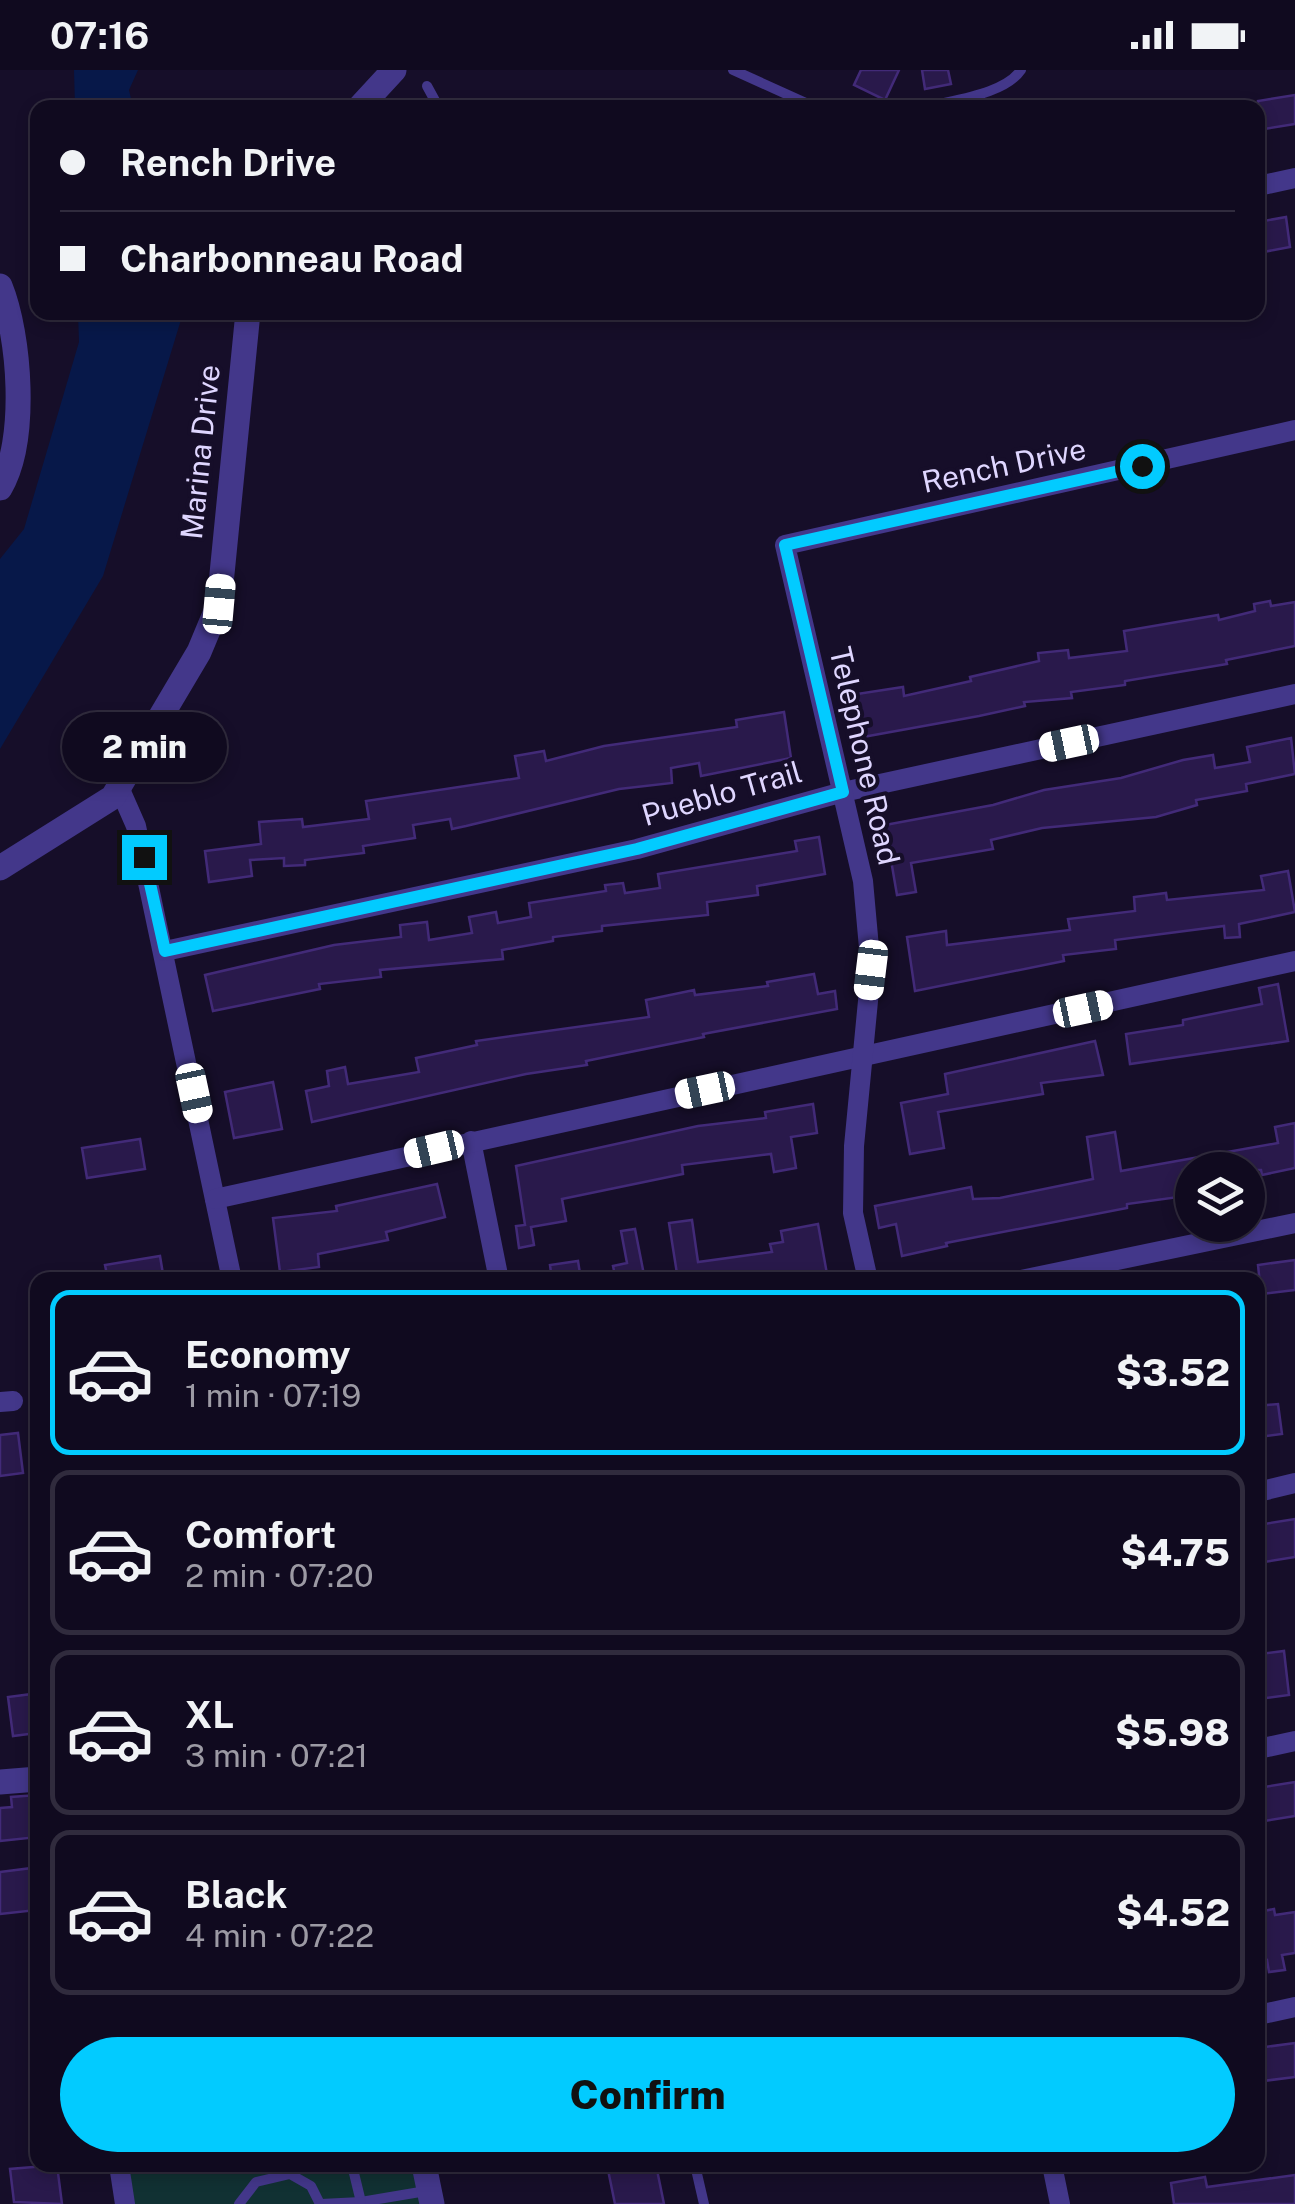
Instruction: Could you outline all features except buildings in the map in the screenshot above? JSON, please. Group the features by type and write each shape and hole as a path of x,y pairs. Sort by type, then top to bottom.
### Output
{"street":[{"path":"366,100 394,70"},
{"path":"1265,184 1295,178"},
{"path":"0,286 14,318 17,418 0,488"},
{"name":"Marina Drive","path":"0,868 113,797 199,652 219,604 247,320"},
{"name":"Rench Drive","path":"785,545 1295,430"},
{"name":"Telephone Road","path":"785,545 843,792 870,930 871,970 861,1056 854,1213 866,1272"},
{"name":"Pueblo Trail","path":"165,951 637,849 843,792 1295,694"},
{"path":"118,784 136,826 165,951 230,1272"},
{"path":"215,1198 1295,961"},
{"path":"471,1140 497,1272"},
{"path":"1059,1272 1295,1223"},
{"path":"1265,1490 1295,1483"},
{"path":"1265,1747 1295,1741"},
{"path":"0,1782 30,1780"},
{"path":"1265,2013 1295,2007"},
{"path":"120,2172 125,2204"},
{"path":"425,2172 430,2197"},
{"path":"1053,2172 1060,2204"}],"lane":[{"path":"733,70 799,100"},
{"path":"953,100 1016,77 1020,70"},
{"path":"426,86 435,100"},
{"path":"354,2172 361,2202"},
{"path":"697,2172 704,2204"},
{"path":"239,2204 256,2182 290,2174 311,2186 321,2204 430,2197"}],"green space":[{"path":"119,2172 424,2172 431,2204 123,2204"}],"water":[{"path":"74,70 138,70 129,90 131,100 75,100"},
{"path":"78,320 181,320 103,576 0,749 0,559 24,529 79,342"}],"route":[{"path":"144,857 165,951 637,849 843,792 785,545 1142,466"}]}
